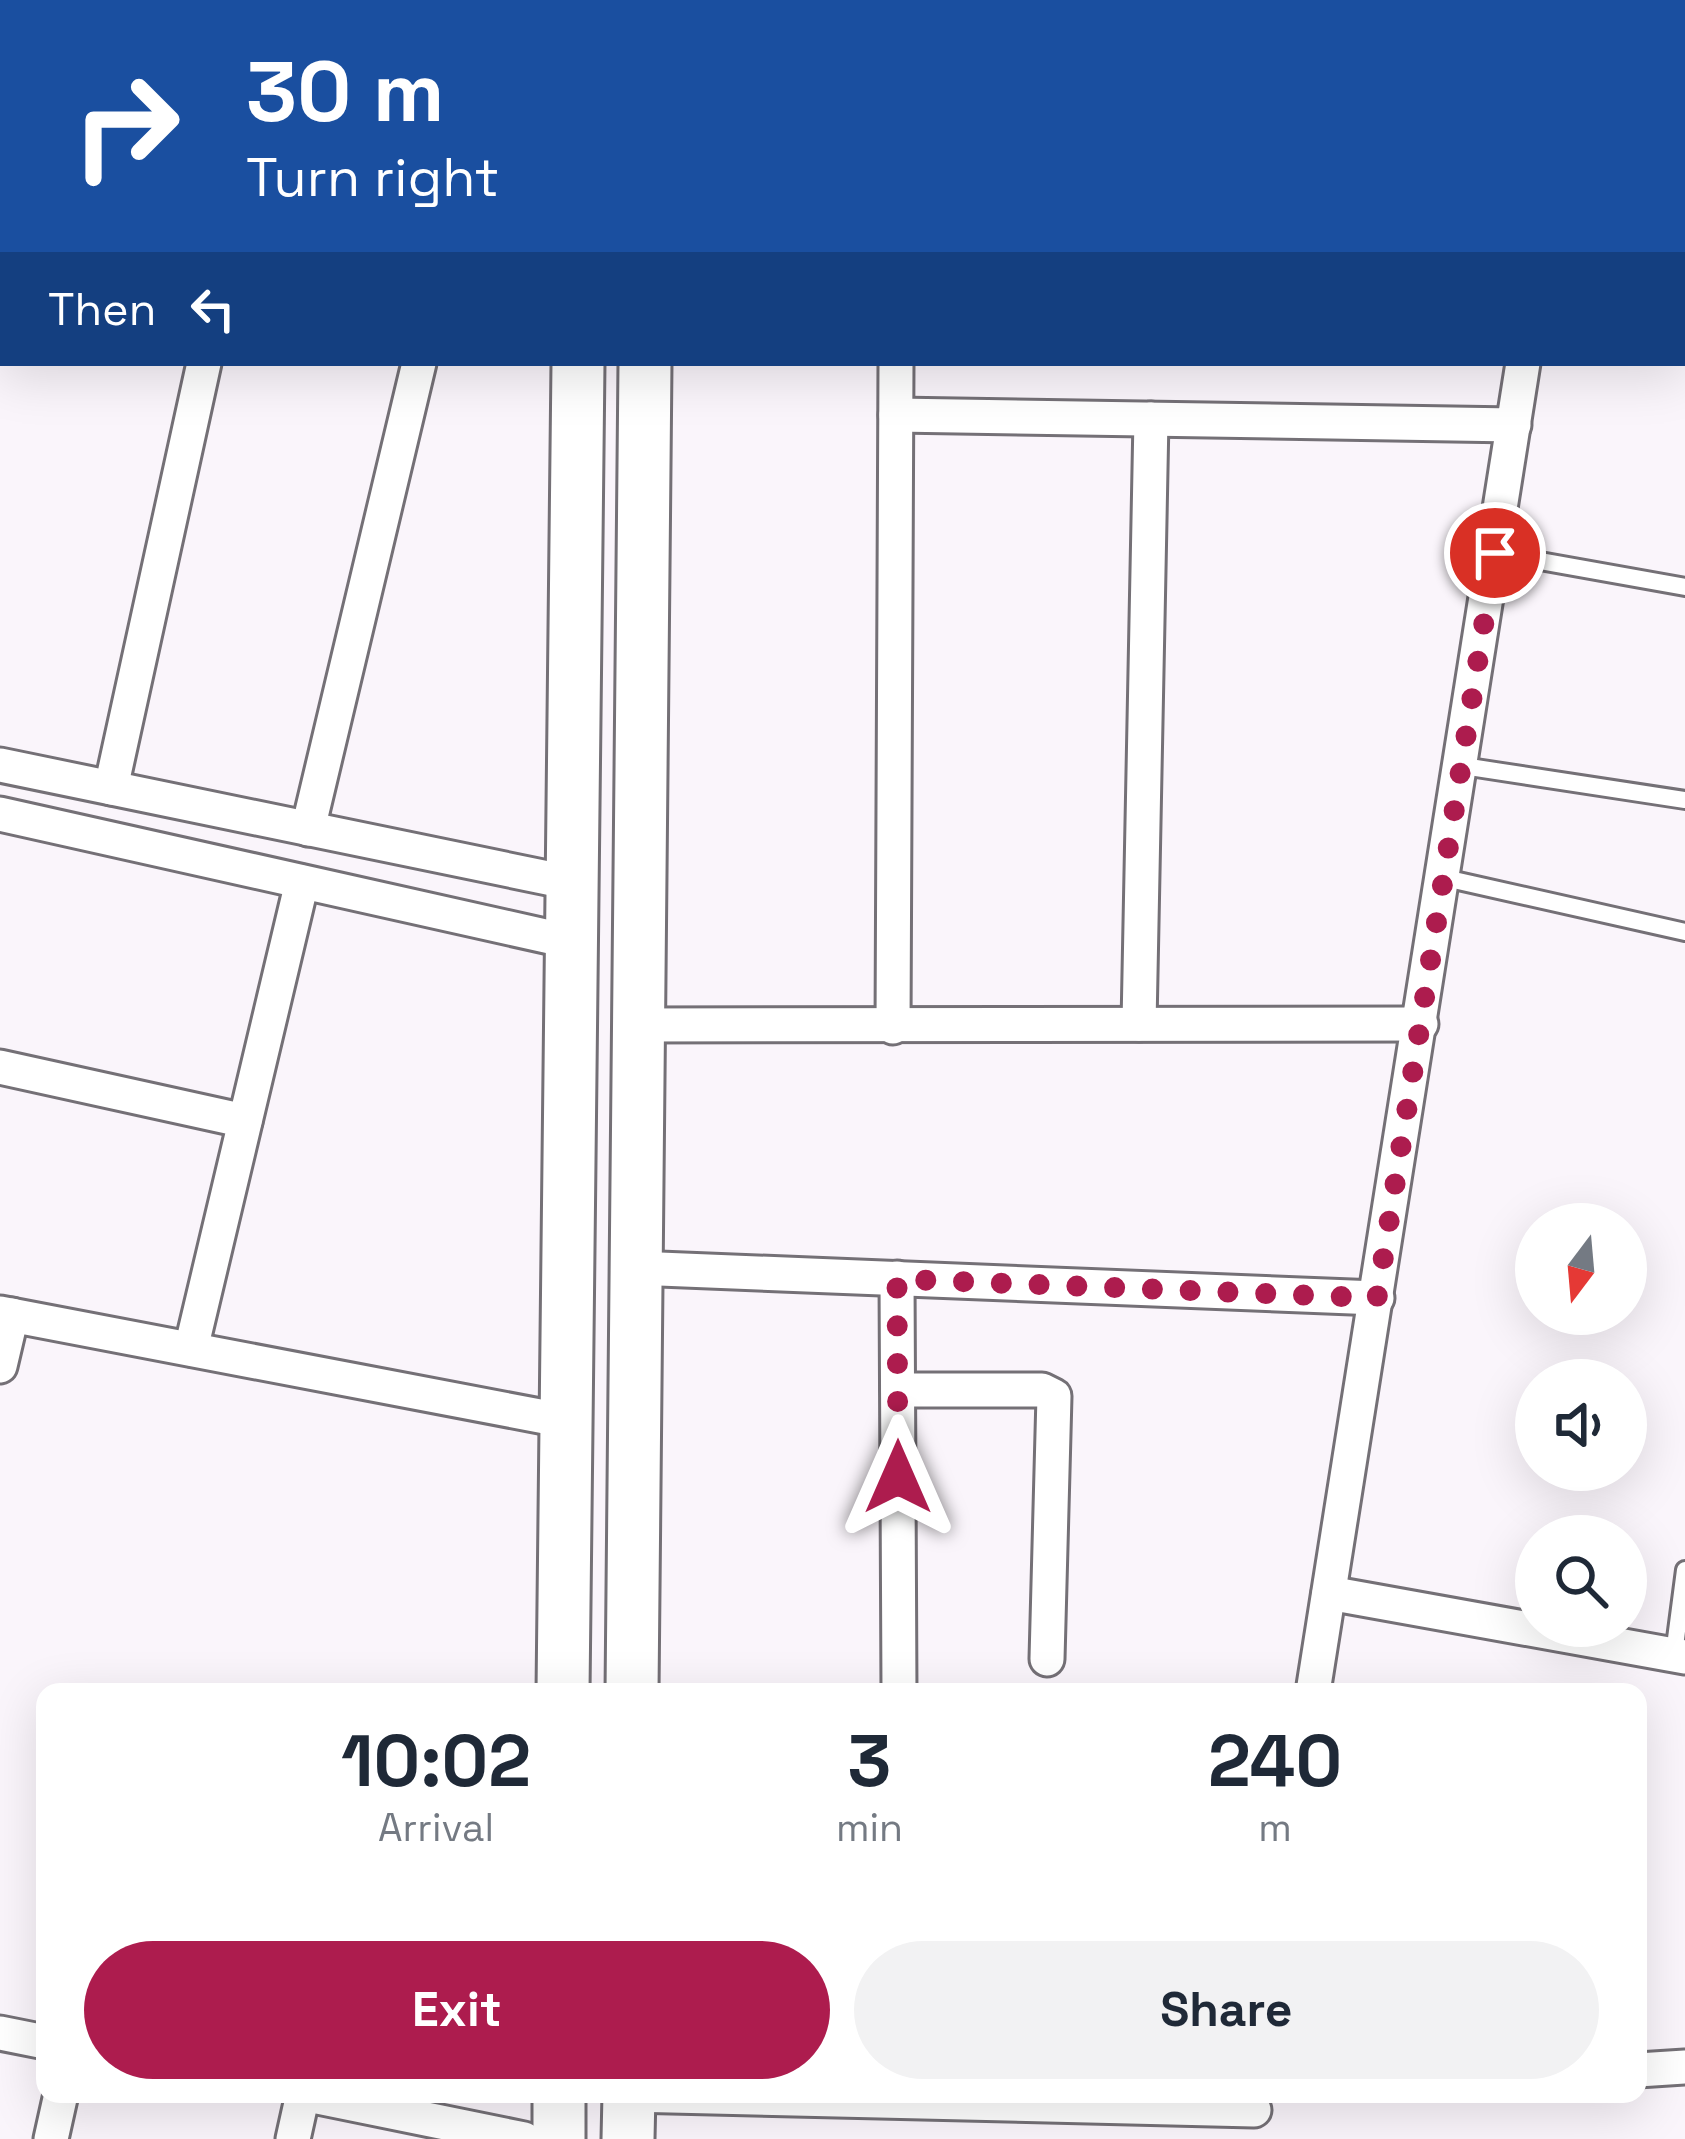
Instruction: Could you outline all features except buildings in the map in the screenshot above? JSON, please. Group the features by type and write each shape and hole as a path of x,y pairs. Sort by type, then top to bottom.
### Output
{"main road":[{"path":"563,1683 578,366"},
{"path":"632,1683 644,366"},
{"path":"559,2103 559,2139"},
{"path":"628,2139 629,2103"}],"street":[{"path":"111,788 203,366"},
{"path":"308,829 418,366"},
{"path":"893,1027 896,366"},
{"path":"1314,1683 1523,366"},
{"path":"896,415 1514,425"},
{"path":"1138,1024 1150,419"},
{"path":"0,765 572,883"},
{"path":"0,814 572,942"},
{"path":"191,1349 302,882"},
{"path":"637,1025 1421,1024"},
{"path":"0,1067 245,1121"},
{"path":"635,1268 1377,1298"},
{"path":"897,1279 899,1683"},
{"path":"0,1366 6,1314 566,1421"},
{"path":"898,1390 1042,1390 1054,1396 1047,1658"},
{"path":"1329,1593 1679,1655"},
{"path":"0,2032 36,2040"},
{"path":"1647,2069 1685,2067"},
{"path":"51,2139 59,2103"},
{"path":"293,2139 301,2103"},
{"path":"346,2103 520,2139"},
{"path":"910,2103 1253,2114"}],"lane":[{"path":"1495,553 1685,587"},
{"path":"1463,766 1685,800"},
{"path":"1445,878 1685,932"},
{"path":"1679,1655 1685,1570"}],"route":[{"path":"898,1477 897,1279 1377,1298 1495,553"}]}
